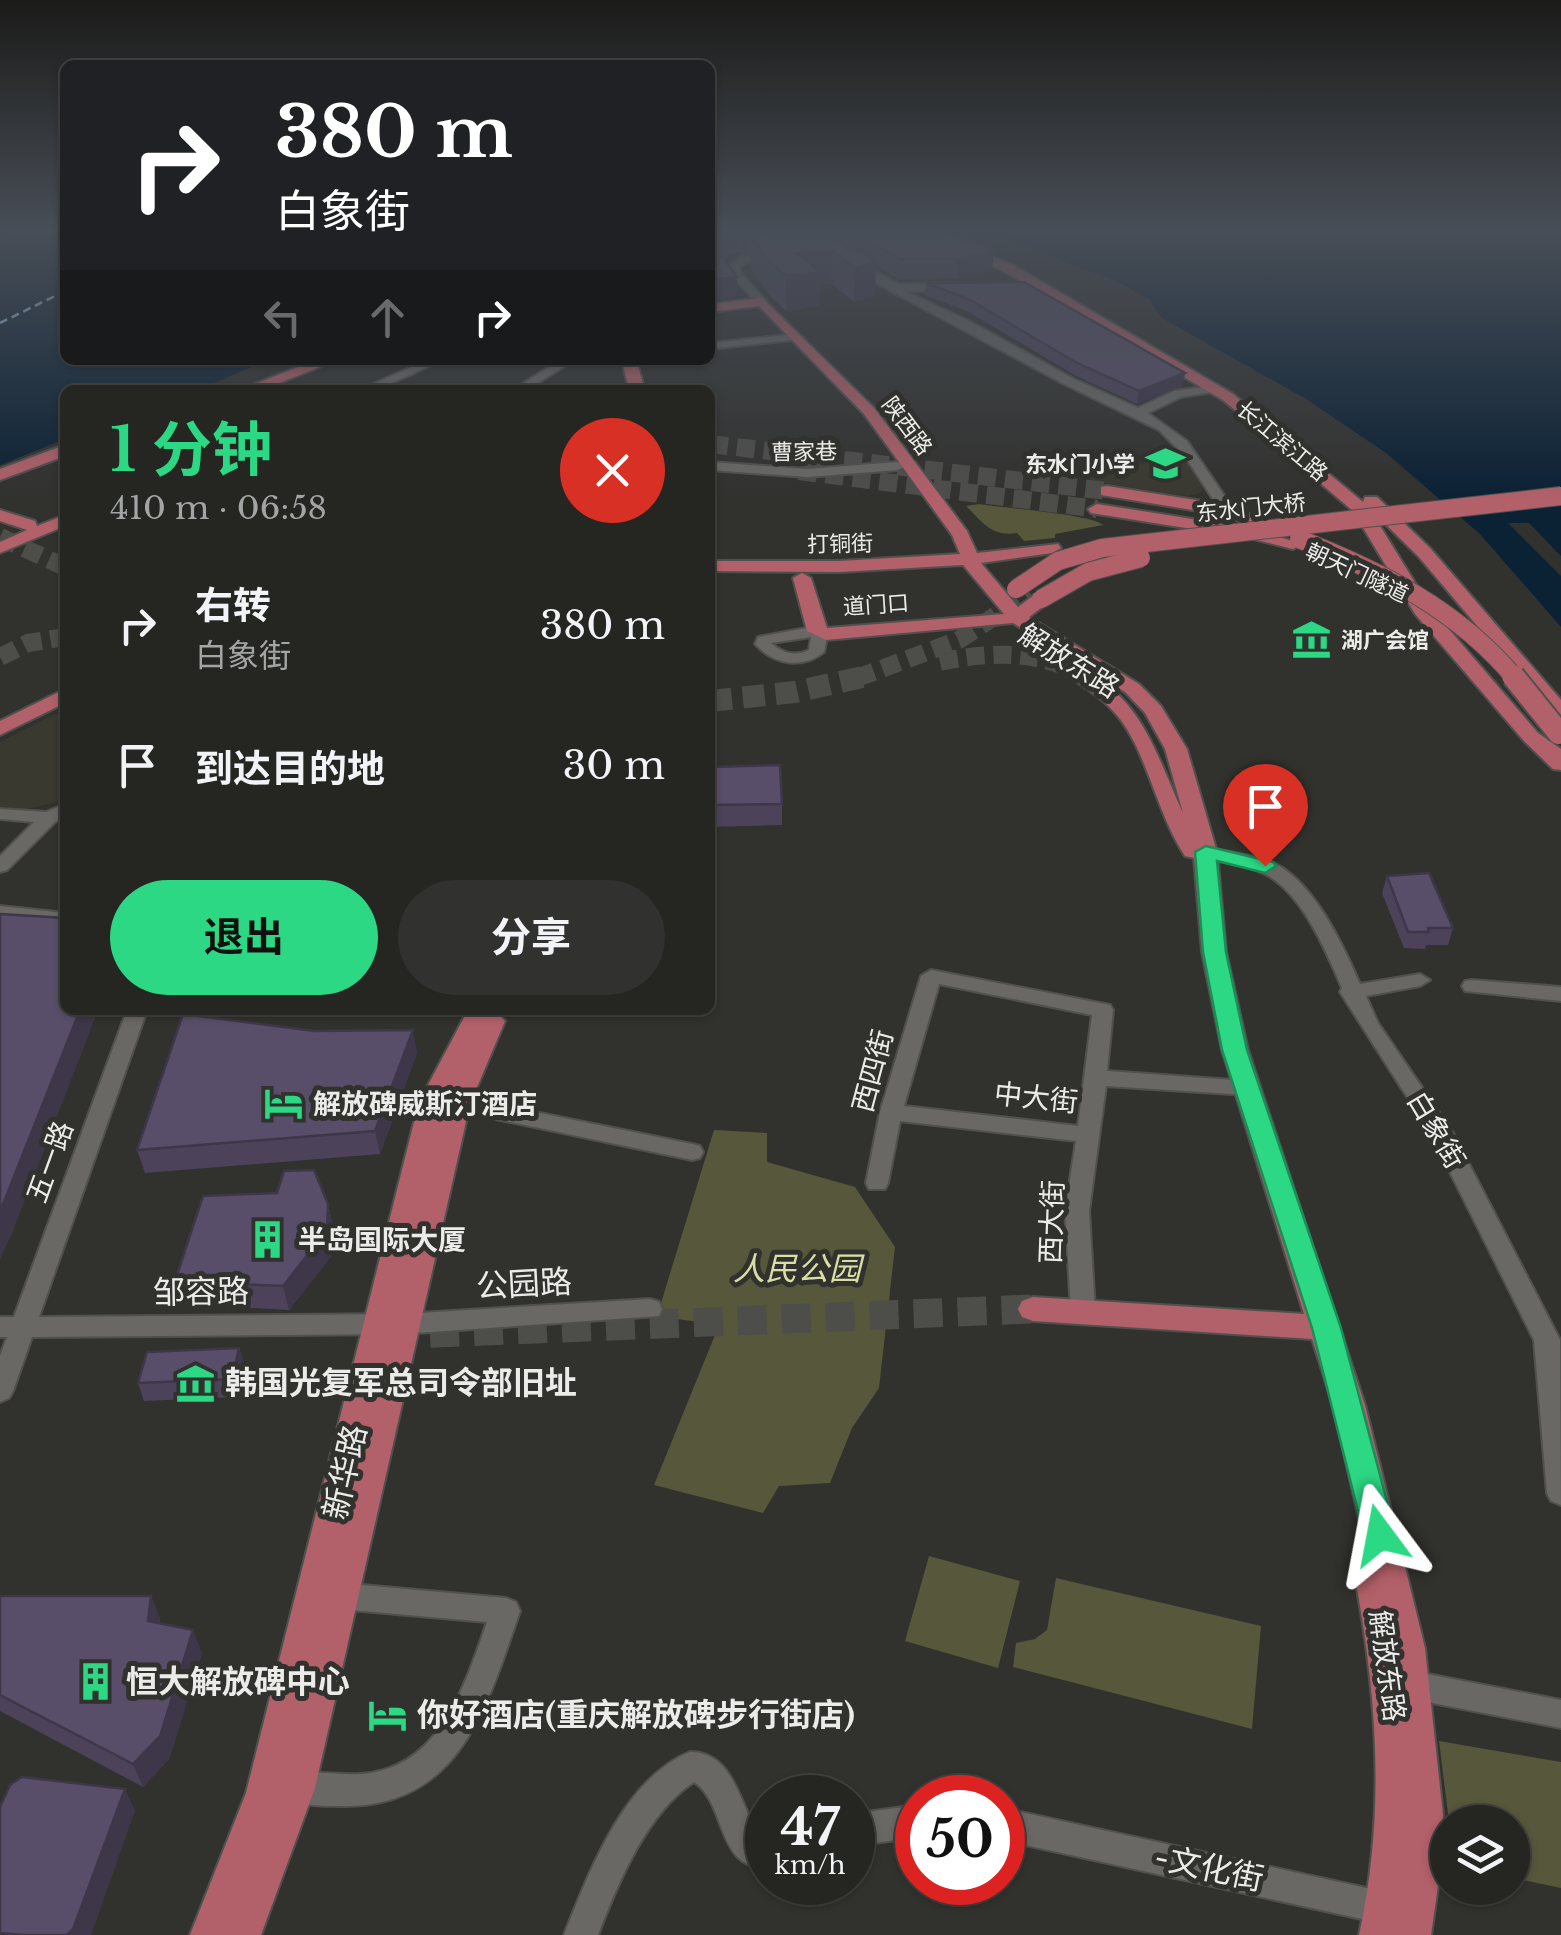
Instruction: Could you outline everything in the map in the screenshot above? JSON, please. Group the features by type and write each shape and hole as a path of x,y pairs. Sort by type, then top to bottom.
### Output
{"main road":[{"name":"陕西路","path":"774,318 869,411 961,535 962,561"},
{"name":"长江滨江路","path":"1093,318 1214,388 1256,418 1360,508 1422,610 1530,737 1557,740"},
{"name":"长江滨江路","path":"1097,318 1243,396 1379,508 1424,552 1470,608 1557,740"},
{"name":"陕西路","path":"793,337 858,410 962,561 1018,604"},
{"path":"262,385 316,365"},
{"path":"273,385 325,365"},
{"path":"0,482 60,457"},
{"path":"0,482 60,470"},
{"name":"朝天门隧道","path":"1107,491 1227,510 1351,565 1426,607 1469,643 1557,740"},
{"name":"东水门大桥","path":"1018,604 1038,572 1073,554 1288,536 1561,500"},
{"name":"朝天门隧道","path":"1096,509 1288,536"},
{"path":"3,522 28,525"},
{"path":"0,548 60,522"},
{"path":"961,535 1013,552"},
{"path":"1018,604 1123,561 1288,536"},
{"name":"打铜街","path":"715,569 962,561 1052,548 1288,536"},
{"name":"道门口","path":"824,568 802,578 819,632 1018,604"},
{"name":"打铜街","path":"715,569 792,573 802,578"},
{"name":"解放东路","path":"1018,604 1118,678 1154,710 1176,749 1199,852 1240,1088 1319,1328 1349,1405 1407,1648 1423,1815 1398,1924"},
{"path":"1422,610 1470,608"},
{"path":"1068,667 1108,694 1138,726 1173,820 1199,852"},
{"path":"0,729 60,698"},
{"name":"新华路","path":"240,1935 295,1788 340,1596 433,1102 478,1015"},
{"name":"新华路","path":"210,1935 266,1794 390,1323 456,1104 494,1015"},
{"path":"1032,1309 1319,1328"},
{"name":"解放东路","path":"1319,1328 1387,1645 1398,1764 1398,1924"}],"street":[{"path":"960,318 1066,380 1170,431 1194,455 1209,487 1227,510"},
{"path":"715,345 793,337"},
{"path":"378,385 425,365"},
{"path":"527,385 560,365"},
{"path":"1135,414 1178,394 1214,388"},
{"name":"曹家巷","path":"715,466 808,473 898,466"},
{"path":"0,814 57,814"},
{"path":"0,866 57,814"},
{"name":"白象街","path":"1199,852 1265,866 1281,876 1307,904 1330,938 1350,992 1442,1132 1547,1340 1561,1493"},
{"path":"0,912 60,918"},
{"name":"西四街","path":"877,1182 891,1112 931,976 1102,1010 1096,1078"},
{"path":"1350,992 1420,980"},
{"path":"1472,986 1561,994"},
{"name":"五一路","path":"0,1392 12,1326 134,1015"},
{"name":"中大街","path":"891,1112 1088,1135 1096,1078 1240,1088"},
{"path":"456,1104 692,1152"},
{"name":"西大街","path":"1082,1311 1077,1211 1088,1135"},
{"name":"公园路","path":"390,1323 650,1309"},
{"name":"邹容路","path":"12,1326 390,1323"},
{"path":"295,1788 382,1786 415,1775 436,1759 452,1739 467,1709 506,1611 340,1596"},
{"path":"1412,1686 1561,1714"},
{"path":"581,1935 599,1884 674,1773 692,1764 704,1767 745,1844"},
{"name":"-文化街","path":"1025,1830 1398,1924"}],"shaded area":[{"name":"东水门小学","path":"1187,454 1203,490 1200,493 1187,496 1090,481 1090,475"},
{"path":"60,712 60,801 23,810 0,807 0,742"}],"green space":[{"path":"979,504 1065,515 1103,525 1055,534 1055,538 1024,541 1017,533 1001,533 989,527 966,506"},
{"name":"人民公园","path":"714,1130 767,1133 767,1162 855,1187 895,1247 879,1388 852,1428 830,1483 779,1486 763,1513 654,1485 719,1325 657,1316"},
{"path":"929,1556 1020,1581 998,1668 905,1641"},
{"path":"1056,1578 1261,1626 1252,1729 1013,1667 1016,1643 1035,1639 1047,1630"},
{"path":"1439,1741 1561,1762 1561,1888 1530,1882 1530,1805 1447,1805"}],"water":[{"path":"0,318 60,318 60,365 256,365 206,385 60,385 60,441 0,465"},
{"path":"1163,318 1561,318 1561,627 1480,534 1386,453 1306,399"}],"pier":[{"path":"1508,523 1529,523 1561,556 1561,576"}],"building":[{"path":"1001,318 1088,318 1185,373 1139,391 1077,363"},
{"path":"780,765 782,804 715,805 715,767"},
{"path":"1429,873 1453,928 1408,932 1387,876"},
{"path":"0,914 60,918 60,1015 78,1015 0,1212"},
{"name":"解放碑威斯汀酒店","path":"183,1015 314,1031 413,1030 375,1131 137,1150"},
{"name":"半岛国际大厦","path":"314,1170 328,1204 327,1230 283,1286 175,1281 203,1196 277,1193 284,1171"},
{"path":"239,1348 232,1379 138,1383 147,1352"},
{"name":"恒大解放碑中心","path":"0,1596 151,1596 148,1621 193,1630 160,1736 133,1764 0,1695"},
{"path":"22,1777 125,1789 73,1929 67,1935 0,1933 0,1807 10,1785"}],"ferry route":[{"path":"0,323 10,318"}],"tunnel":[{"path":"715,445 1107,491"},
{"path":"799,471 1097,509"},
{"path":"0,537 60,565"},
{"path":"857,678 959,640 1030,593"},
{"path":"0,657 28,643 60,638"},
{"path":"940,662 1004,655 1067,667"},
{"path":"715,700 795,692 867,676"},
{"path":"386,1335 1033,1309"}],"railway":[{"path":"1292,527 1561,498"}],"place":[{"name":"东水门小学","path":"1165,464"},
{"name":"湖广会馆","path":"1311,640"},
{"name":"解放碑威斯汀酒店","path":"283,1104"},
{"name":"半岛国际大厦","path":"268,1240"},
{"name":"韩国光复军总司令部旧址","path":"195,1383"},
{"name":"恒大解放碑中心","path":"96,1682"},
{"name":"你好酒店(重庆解放碑步行街店)","path":"387,1715"}],"route":[{"path":"1265,866 1206,852 1214,952 1234,1050 1326,1328 1380,1535"}]}
